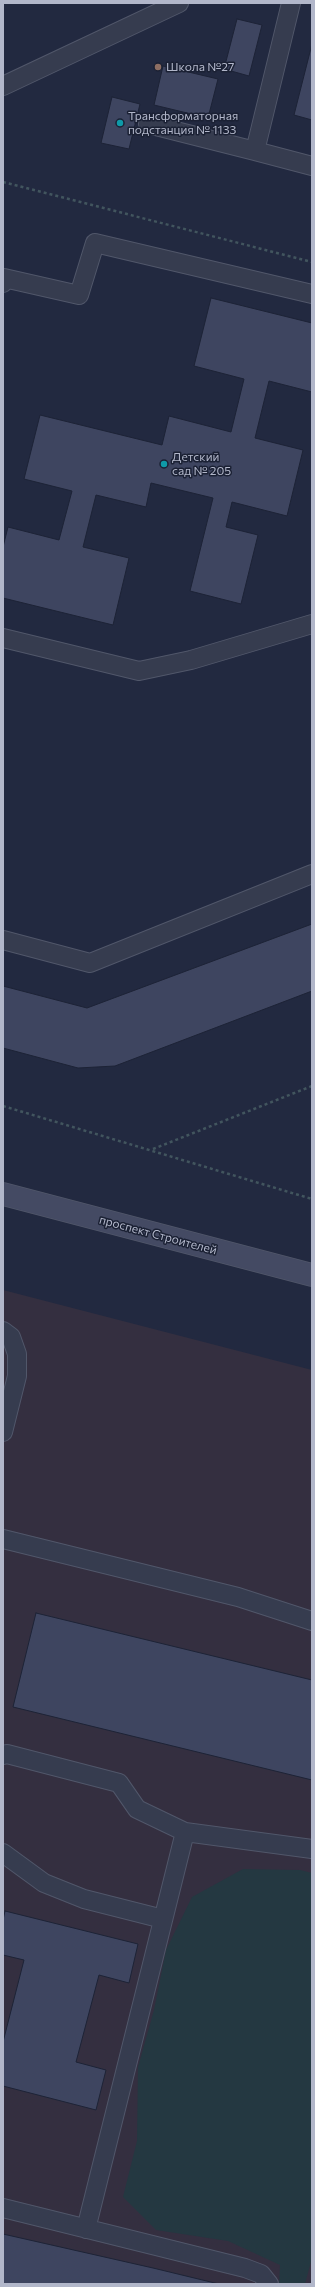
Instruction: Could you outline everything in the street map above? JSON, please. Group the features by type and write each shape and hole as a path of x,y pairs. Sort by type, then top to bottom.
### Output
{"main road":[{"name":"проспект Строителей","path":"3,1194 312,1275"}],"lane":[{"path":"3,86 179,3"},
{"path":"255,151 291,3"},
{"path":"148,124 312,166"},
{"path":"3,283 4,278 79,295 95,243 312,294"},
{"path":"3,638 139,671 191,660 312,624"},
{"path":"3,940 90,963 312,874"},
{"path":"3,1332 12,1337 17,1354 17,1376 3,1432"},
{"path":"3,1539 238,1597 312,1621"},
{"path":"3,1755 7,1754 119,1783 137,1808 185,1832 312,1849"},
{"path":"86,2229 185,1832"},
{"path":"3,1854 44,1883 84,1899 163,1919"},
{"path":"3,2208 245,2268 261,2274 269,2284"}],"path":[{"path":"3,182 312,262"},
{"path":"152,1150 312,1086"},
{"path":"3,1106 312,1199"}],"shaded area":[{"path":"3,1290 312,1370 312,2284 3,2284"},
{"path":"243,1869 300,1870 312,1873 312,2258 305,2284 279,2284 280,2265 228,2241 156,2230 123,2197 137,2141 138,2067 154,2010 166,1950 192,1897"}],"building":[{"path":"237,19 262,25 249,76 224,69"},
{"path":"312,44 312,120 294,115"},
{"path":"163,66 218,79 208,118 154,105"},
{"name":"Трансформаторная подстанция № 1133","path":"112,97 140,104 129,149 101,143"},
{"name":"Детский сад № 205","path":"211,298 312,323 312,392 269,381 255,438 303,450 287,516 232,502 226,527 258,535 241,604 190,591 213,498 151,483 146,507 96,495 83,547 129,558 113,625 3,598 3,547 8,527 59,540 72,491 24,479 40,415 162,445 169,416 231,432 244,379 194,366"},
{"path":"312,924 312,991 115,1066 78,1068 3,1048 3,986 87,1008"},
{"path":"36,1613 312,1680 312,1780 13,1707"},
{"path":"5,1911 138,1944 129,1983 99,1975 76,2062 106,2070 96,2110 3,2086 3,2042 24,1960 3,1955 3,1920"},
{"path":"3,2234 153,2268 219,2284 3,2284"}],"place":[{"name":"Школа №27","path":"158,67"},
{"name":"Трансформаторная подстанция № 1133","path":"120,123"},
{"name":"Детский сад № 205","path":"164,464"}]}
